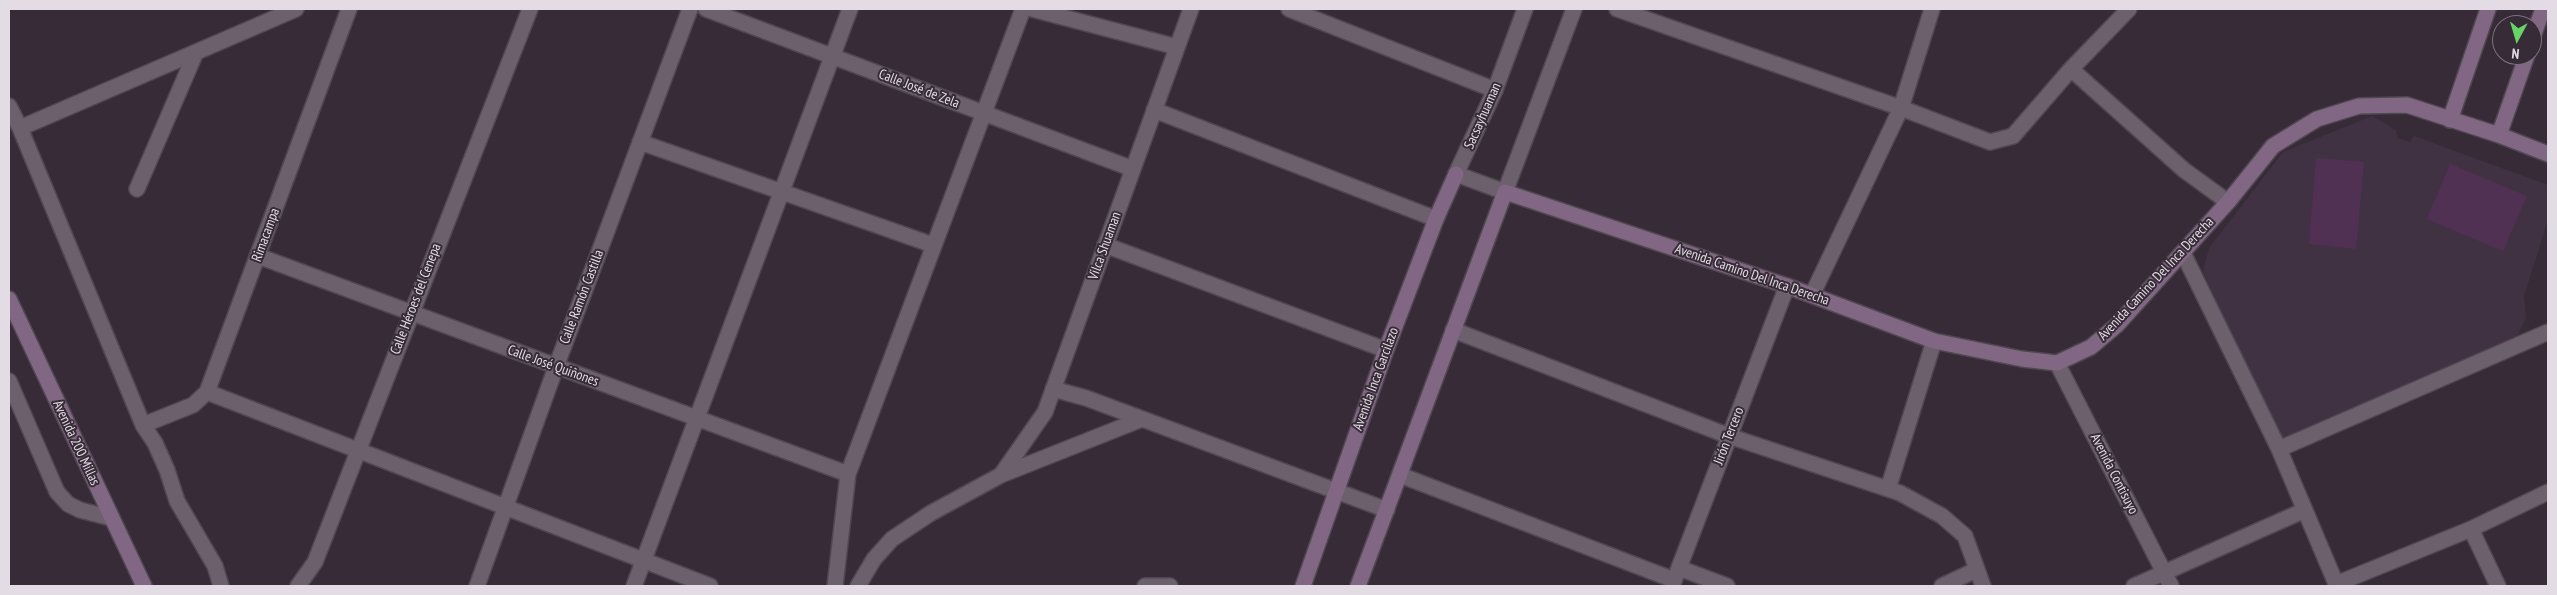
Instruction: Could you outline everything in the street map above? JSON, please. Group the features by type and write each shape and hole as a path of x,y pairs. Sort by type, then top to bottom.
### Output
{"main road":[{"path":"2450,120 2488,9"},
{"path":"2499,135 2524,65"},
{"name":"Avenida Camino Del Inca Derecha","path":"1504,192 1787,286 1934,341 2022,359 2057,363 2092,347 2117,325 2228,202 2273,146 2317,118 2359,106 2407,105 2499,135 2548,154"},
{"name":"Avenida Inca Garcilazo","path":"1303,586 1386,350 1436,218 1456,174"},
{"path":"1358,586 1504,192"},
{"name":"Avenida 200 Millas","path":"9,299 144,586"}],"street":[{"path":"20,128 296,9"},
{"name":"Rimacampa","path":"207,392 349,9"},
{"name":"Calle Héroes del Cenepa","path":"298,586 315,562 410,313 530,9"},
{"name":"Calle Ramón Castilla","path":"477,586 556,367 690,9"},
{"name":"Calle José de Zela","path":"706,9 1133,169"},
{"path":"634,586 850,9"},
{"path":"835,586 848,474 1023,9"},
{"path":"1032,9 1177,47"},
{"name":"Vilca Shuaman","path":"1001,475 1045,412 1191,9"},
{"path":"1289,9 1495,90"},
{"name":"Sacsayhuaman","path":"1456,174 1495,90 1525,9"},
{"path":"1456,174 1504,192 1574,9"},
{"path":"1617,9 1901,108 1990,142 2013,136 2071,69 2129,9"},
{"path":"1812,295 1901,108 1932,9"},
{"path":"138,189 196,52"},
{"path":"2071,69 2184,170 2228,202"},
{"path":"9,106 20,128 143,425 155,443 168,470 184,518 215,566 221,586"},
{"path":"1154,110 1436,218"},
{"path":"640,142 933,245"},
{"path":"1105,245 1386,350"},
{"path":"2183,253 2279,449 2336,585 2470,529 2548,492"},
{"name":"Calle José Quiñones","path":"258,256 848,474"},
{"name":"Jirón Tercero","path":"1675,578 1787,286"},
{"path":"1453,330 1730,436 1900,493 1942,516 1964,536 1983,586"},
{"path":"2279,449 2548,332"},
{"path":"1888,489 1934,341"},
{"name":"Avenida Contisuyo","path":"2057,363 2171,586"},
{"path":"9,380 57,492 68,504 80,510 111,518"},
{"path":"1053,389 1086,398 1387,510"},
{"path":"143,425 193,405 207,392 710,586"},
{"path":"858,586 874,559 892,540 931,513 1001,475 1142,419"},
{"path":"1400,476 1675,578 1727,586"},
{"path":"2134,586 2305,510"},
{"path":"2470,529 2498,586"},
{"path":"1942,586 1976,570"},
{"path":"1145,586 1170,586"}],"shaded area":[{"path":"2372,116 2396,130 2398,138 2410,142 2414,136 2548,185 2548,220 2524,296 2526,319 2515,340 2293,442 2278,436 2203,272 2209,248 2283,152"},
{"path":"2316,158 2364,162 2356,249 2309,244"},
{"path":"2450,164 2527,196 2503,251 2427,219"}]}
